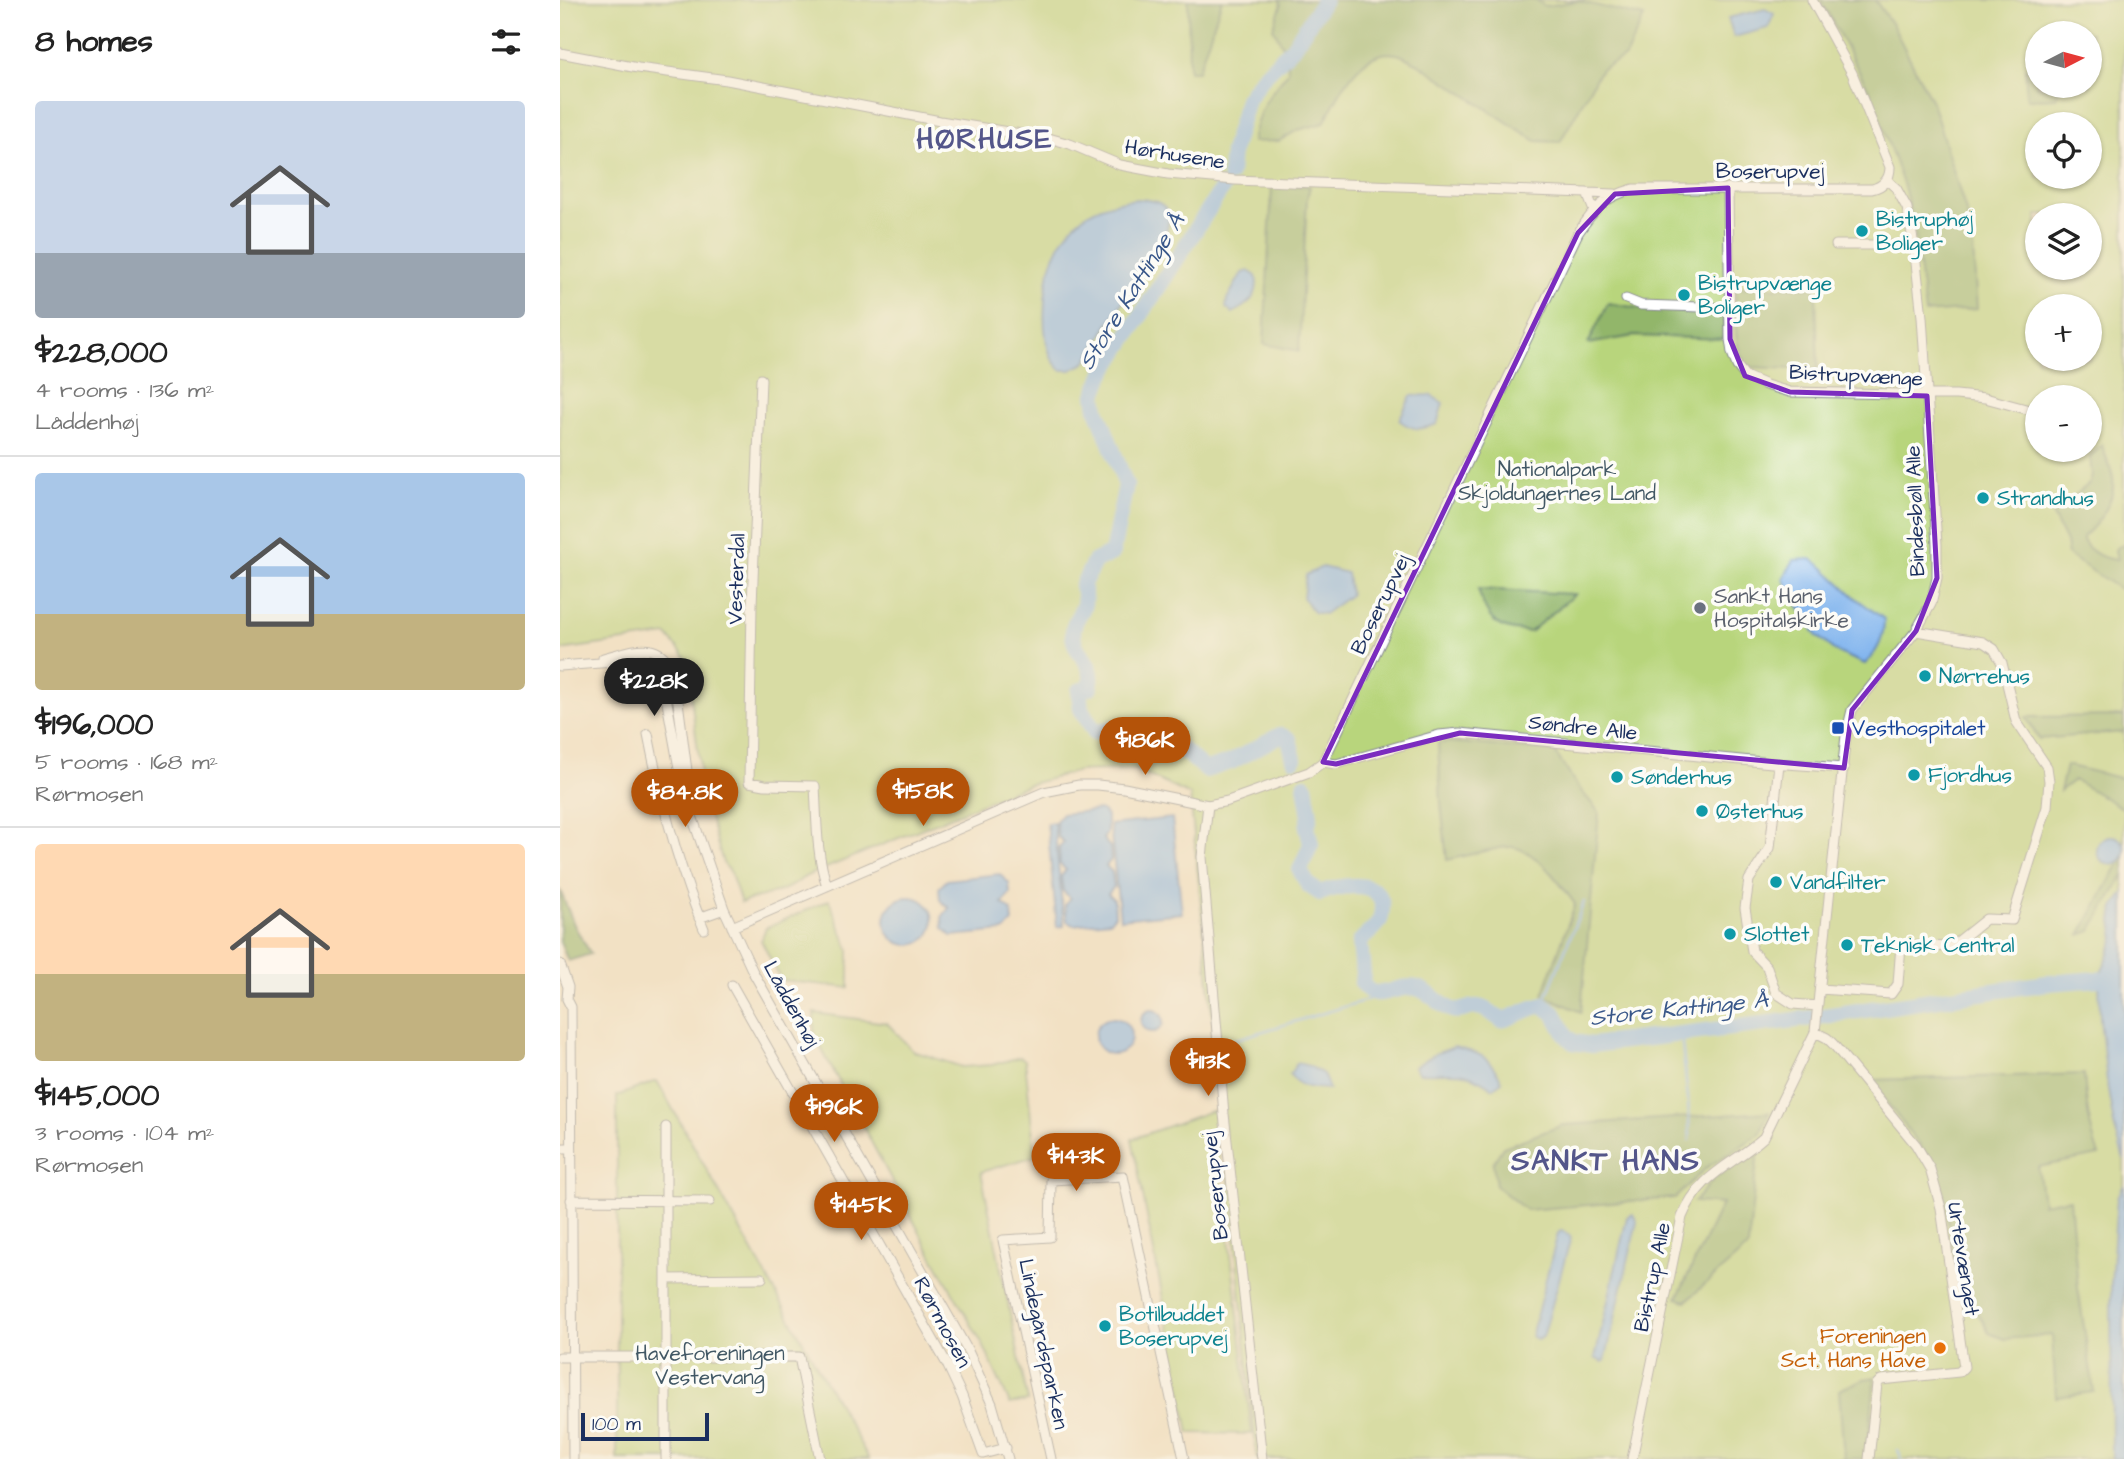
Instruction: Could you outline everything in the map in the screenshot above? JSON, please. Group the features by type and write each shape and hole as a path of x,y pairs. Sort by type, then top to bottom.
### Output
{"street":[{"path":"1812,0 1852,74 1890,167 1887,180"},
{"name":"Hørhusene","path":"560,53 601,62 727,80 940,121 1052,139 1120,165 1168,174 1235,180 1615,194"},
{"name":"Boserupvej","path":"1323,762 1578,233 1594,211 1615,194 1633,189 1872,189 1887,180"},
{"name":"Bindesbøll Alle","path":"1764,1137 1815,1032 1846,735 1852,710 1916,631 1931,604 1937,578 1927,396 1914,245 1907,208 1896,188 1887,180"},
{"name":"Bistrupvænge","path":"1728,188 1732,353 1745,376 1790,392 1985,398 2025,409"},
{"path":"1587,193 1594,211"},
{"path":"1836,245 1914,245"},
{"path":"1626,299 1641,305 1730,308"},
{"name":"Vesterdal","path":"761,379 752,605 749,782 815,786 818,836 827,886"},
{"path":"1820,989 1891,994 1898,984 1901,946 1951,947 1986,919 2012,920 2048,807 2047,767 2016,721 2002,663 1994,649 1983,642 1916,631"},
{"name":"Låddenhøj","path":"560,666 641,649 653,649 669,661 674,670 694,819 732,928 753,972 968,1351 992,1404 1008,1459"},
{"name":"Søndre Alle","path":"1323,762 1336,764 1439,735 1460,733 1844,768"},
{"path":"648,734 666,818 704,929"},
{"path":"732,928 1060,788 1088,785 1124,788 1208,805 1228,802 1310,772 1323,762"},
{"path":"1779,764 1770,848 1749,880 1746,894 1748,930 1752,951 1767,967 1776,993 1793,1004 1818,1006"},
{"name":"Boserupvej","path":"1208,805 1202,857 1224,1114 1262,1459"},
{"path":"699,918 724,909"},
{"path":"560,964 568,987 563,999 571,1007 573,1459"},
{"name":"Rørmosen","path":"732,985 947,1364 962,1396 984,1457 1006,1448"},
{"name":"Urtevænget","path":"1815,1032 1834,1045 1916,1145 1930,1169 1941,1208 1964,1361 1964,1367 1959,1372 1881,1380 1877,1384 1869,1459"},
{"path":"666,1127 666,1459"},
{"name":"Bistrup Alle","path":"1632,1459 1682,1217 1689,1199 1714,1172 1751,1149 1764,1137"},
{"path":"560,1148 571,1148"},
{"name":"Lindegårdsparken","path":"1051,1459 1003,1240 1050,1237 1051,1180 1123,1176 1184,1459"},
{"path":"571,1200 710,1201"},
{"path":"862,1212 883,1200"},
{"path":"666,1279 762,1278"},
{"path":"560,1357 799,1357 820,1459"}],"highlighted area":[{"path":"1728,188 1730,339 1745,376 1790,392 1927,396 1937,578 1916,631 1852,710 1844,768 1460,733 1336,764 1323,762 1578,233 1615,194"}],"green space":[{"name":"Nationalpark Skjoldungernes Land","path":"560,0 2124,0 2124,1459 1257,1459 1190,795 1135,769 1079,771 1027,785 804,877 782,890 741,903 730,871 723,863 704,797 686,658 667,635 560,650"},
{"path":"1188,0 1222,0 1198,71 1189,71"},
{"path":"1280,0 1537,0 1545,6 1578,1 1644,17 1625,57 1601,69 1560,142 1536,141 1417,63 1399,55 1383,54 1371,58 1351,76 1324,123 1298,130 1279,141 1252,142 1264,104 1288,72 1287,54 1273,28 1281,6"},
{"path":"1821,0 1875,0 1893,26 1932,102 1972,231 1977,309 1925,313 1915,233 1905,190 1871,94"},
{"path":"1272,186 1310,186 1307,199 1299,351 1264,344"},
{"path":"1736,287 1816,288 1818,370 1750,367 1744,361 1737,342"},
{"path":"1608,303 1638,308 1725,310 1725,339 1634,336 1588,344"},
{"path":"2102,445 2113,478 2112,495 2105,510 2083,540 2093,551 2113,559 2117,559 2117,547 2124,545 2124,592 2068,555 2066,542 2052,514 2090,483 2091,462 2102,462"},
{"path":"1478,589 1575,594 1530,632 1509,629 1495,622 1486,610"},
{"path":"2124,716 2124,732 2039,739 2026,717"},
{"path":"1438,743 1554,751 1599,812 1581,1012 1543,995 1575,904 1556,879 1531,855 1512,847 1447,860"},
{"path":"2066,765 2124,779 2124,809 2074,780 2060,791"},
{"path":"2124,854 2124,875 2091,931 2080,935"},
{"path":"560,890 575,927 591,954 568,961 560,942"},
{"path":"829,900 849,950 849,988 781,980 761,940 766,928"},
{"path":"814,1013 887,1023 913,1051 962,1067 992,1065 1020,1057 1025,1060 1035,1156 981,1172 1028,1401 1010,1404 983,1345 814,1035"},
{"path":"2084,1074 2088,1115 2099,1155 2038,1167 2042,1204 2070,1199 2078,1288 2094,1392 2056,1397 2052,1335 2004,1339 1989,1333 1975,1312 1960,1309 1944,1195 1933,1163 1870,1080"},
{"name":"Haveforeningen Vestervang","path":"657,1081 869,1459 617,1459 617,1096"},
{"path":"1214,1110 1252,1434 1189,1433 1132,1139"},
{"path":"1769,1112 1760,1134 1706,1168 1675,1198 1526,1210 1496,1186 1493,1163 1503,1147 1563,1125"},
{"path":"1758,1150 1748,1247 1686,1301 1677,1298 1722,1204 1694,1202 1714,1178"},
{"path":"1875,1377 1867,1459 1844,1459 1839,1390"}],"water":[{"path":"1765,9 1774,14 1768,28 1734,37 1728,18"},
{"path":"1138,199 1164,206 1170,214 1167,229 1085,363 1071,370 1061,370 1053,361 1048,348 1044,316 1047,283 1056,252 1071,229 1084,216 1106,206"},
{"path":"1249,271 1256,276 1255,294 1248,303 1233,313 1226,308 1227,299 1242,273"},
{"path":"1430,395 1443,403 1437,424 1417,428 1399,420 1411,396"},
{"path":"1811,559 1884,619 1880,643 1865,664 1836,652 1816,635 1783,579 1794,560"},
{"path":"1322,567 1347,573 1350,595 1324,614 1313,612 1303,597 1306,575"},
{"path":"1100,810 1107,816 1107,833 1103,839 1110,847 1111,860 1106,866 1112,872 1114,887 1108,894 1114,900 1115,915 1110,921 1073,925 1067,921 1065,905 1070,898 1063,891 1061,876 1066,870 1060,864 1059,848 1064,842 1058,837 1056,821 1062,814"},
{"path":"1172,818 1182,913 1120,919 1110,825"},
{"path":"1054,822 1064,926 1057,927 1047,823"},
{"path":"2111,836 2121,840 2125,850 2121,860 2111,864 2101,860 2097,850 2101,840"},
{"path":"999,874 1009,883 1010,894 1002,903 1011,910 1013,922 1004,931 952,936 943,928 942,917 949,908 940,900 939,888 947,880"},
{"path":"2124,893 2124,1160 2108,1090 2100,1019 2099,979 2115,938 2112,921 2114,908"},
{"path":"909,897 926,904 933,921 926,938 909,945 892,938 885,921 892,904"},
{"path":"1148,1010 1156,1010 1163,1017 1163,1025 1156,1032 1148,1032 1141,1025 1141,1017"},
{"path":"1113,1018 1126,1023 1131,1036 1126,1049 1113,1054 1100,1049 1095,1036 1100,1023"},
{"path":"1454,1047 1483,1057 1493,1066 1502,1081 1492,1088 1465,1074 1419,1073 1414,1067 1435,1054"},
{"path":"1297,1063 1323,1074 1329,1089 1297,1083 1290,1074"},
{"path":"2124,1185 2124,1459 2112,1459 2111,1285 2117,1198"},
{"path":"1633,1214 1637,1222 1605,1361 1602,1362 1595,1358 1627,1217"},
{"path":"1562,1230 1571,1237 1543,1337 1537,1340 1532,1336 1533,1329 1558,1233"}],"waterway":[{"name":"Store Kattinge Å","path":"1230,174 1232,152 1247,99 1261,79 1293,47 1324,0"},
{"name":"Store Kattinge Å","path":"1223,187 1103,374 1095,395 1097,409 1126,485 1112,553 1094,562 1082,586 1083,607 1073,632 1077,647 1088,664 1091,678 1090,687 1079,691 1081,709 1095,732 1112,728 1132,736 1153,753 1180,748 1206,770 1231,762 1280,735 1289,739 1294,759"},
{"name":"Store Kattinge Å","path":"1305,785 1310,816 1307,827 1311,844 1300,870 1308,885 1320,893 1347,886 1366,887 1380,897 1380,920 1360,942 1362,983 1368,990 1380,993 1401,988 1417,988 1450,1009 1457,1011 1479,1007 1501,1020 1543,1005 1554,1013 1573,1042 1592,1045 1804,1019 2047,983 2099,979"},
{"path":"1543,1005 1584,902"},
{"path":"1227,1042 1367,1000 1375,995"},
{"path":"1681,1035 1690,1140"},
{"path":"1898,1450 1902,1459"}],"place":[{"name":"Bistruphøj Boliger","path":"1862,231"},
{"name":"Bistrupvænge Boliger","path":"1684,295"},
{"name":"Strandhus","path":"1983,498"},
{"name":"Sankt Hans Hospitalskirke","path":"1700,608"},
{"name":"Nørrehus","path":"1925,676"},
{"name":"Vesthospitalet","path":"1838,728"},
{"name":"Fjordhus","path":"1914,775"},
{"name":"Sønderhus","path":"1617,777"},
{"name":"Østerhus","path":"1702,811"},
{"name":"Vandfilter","path":"1776,882"},
{"name":"Slottet","path":"1730,934"},
{"name":"Teknisk Central","path":"1847,945"},
{"name":"Botilbuddet Boserupvej","path":"1105,1326"},
{"name":"Foreningen Sct. Hans Have","path":"1940,1348"}],"district":[{"name":"HØRHUSE","path":"985,138"},
{"name":"SANKT HANS","path":"1606,1160"}]}
